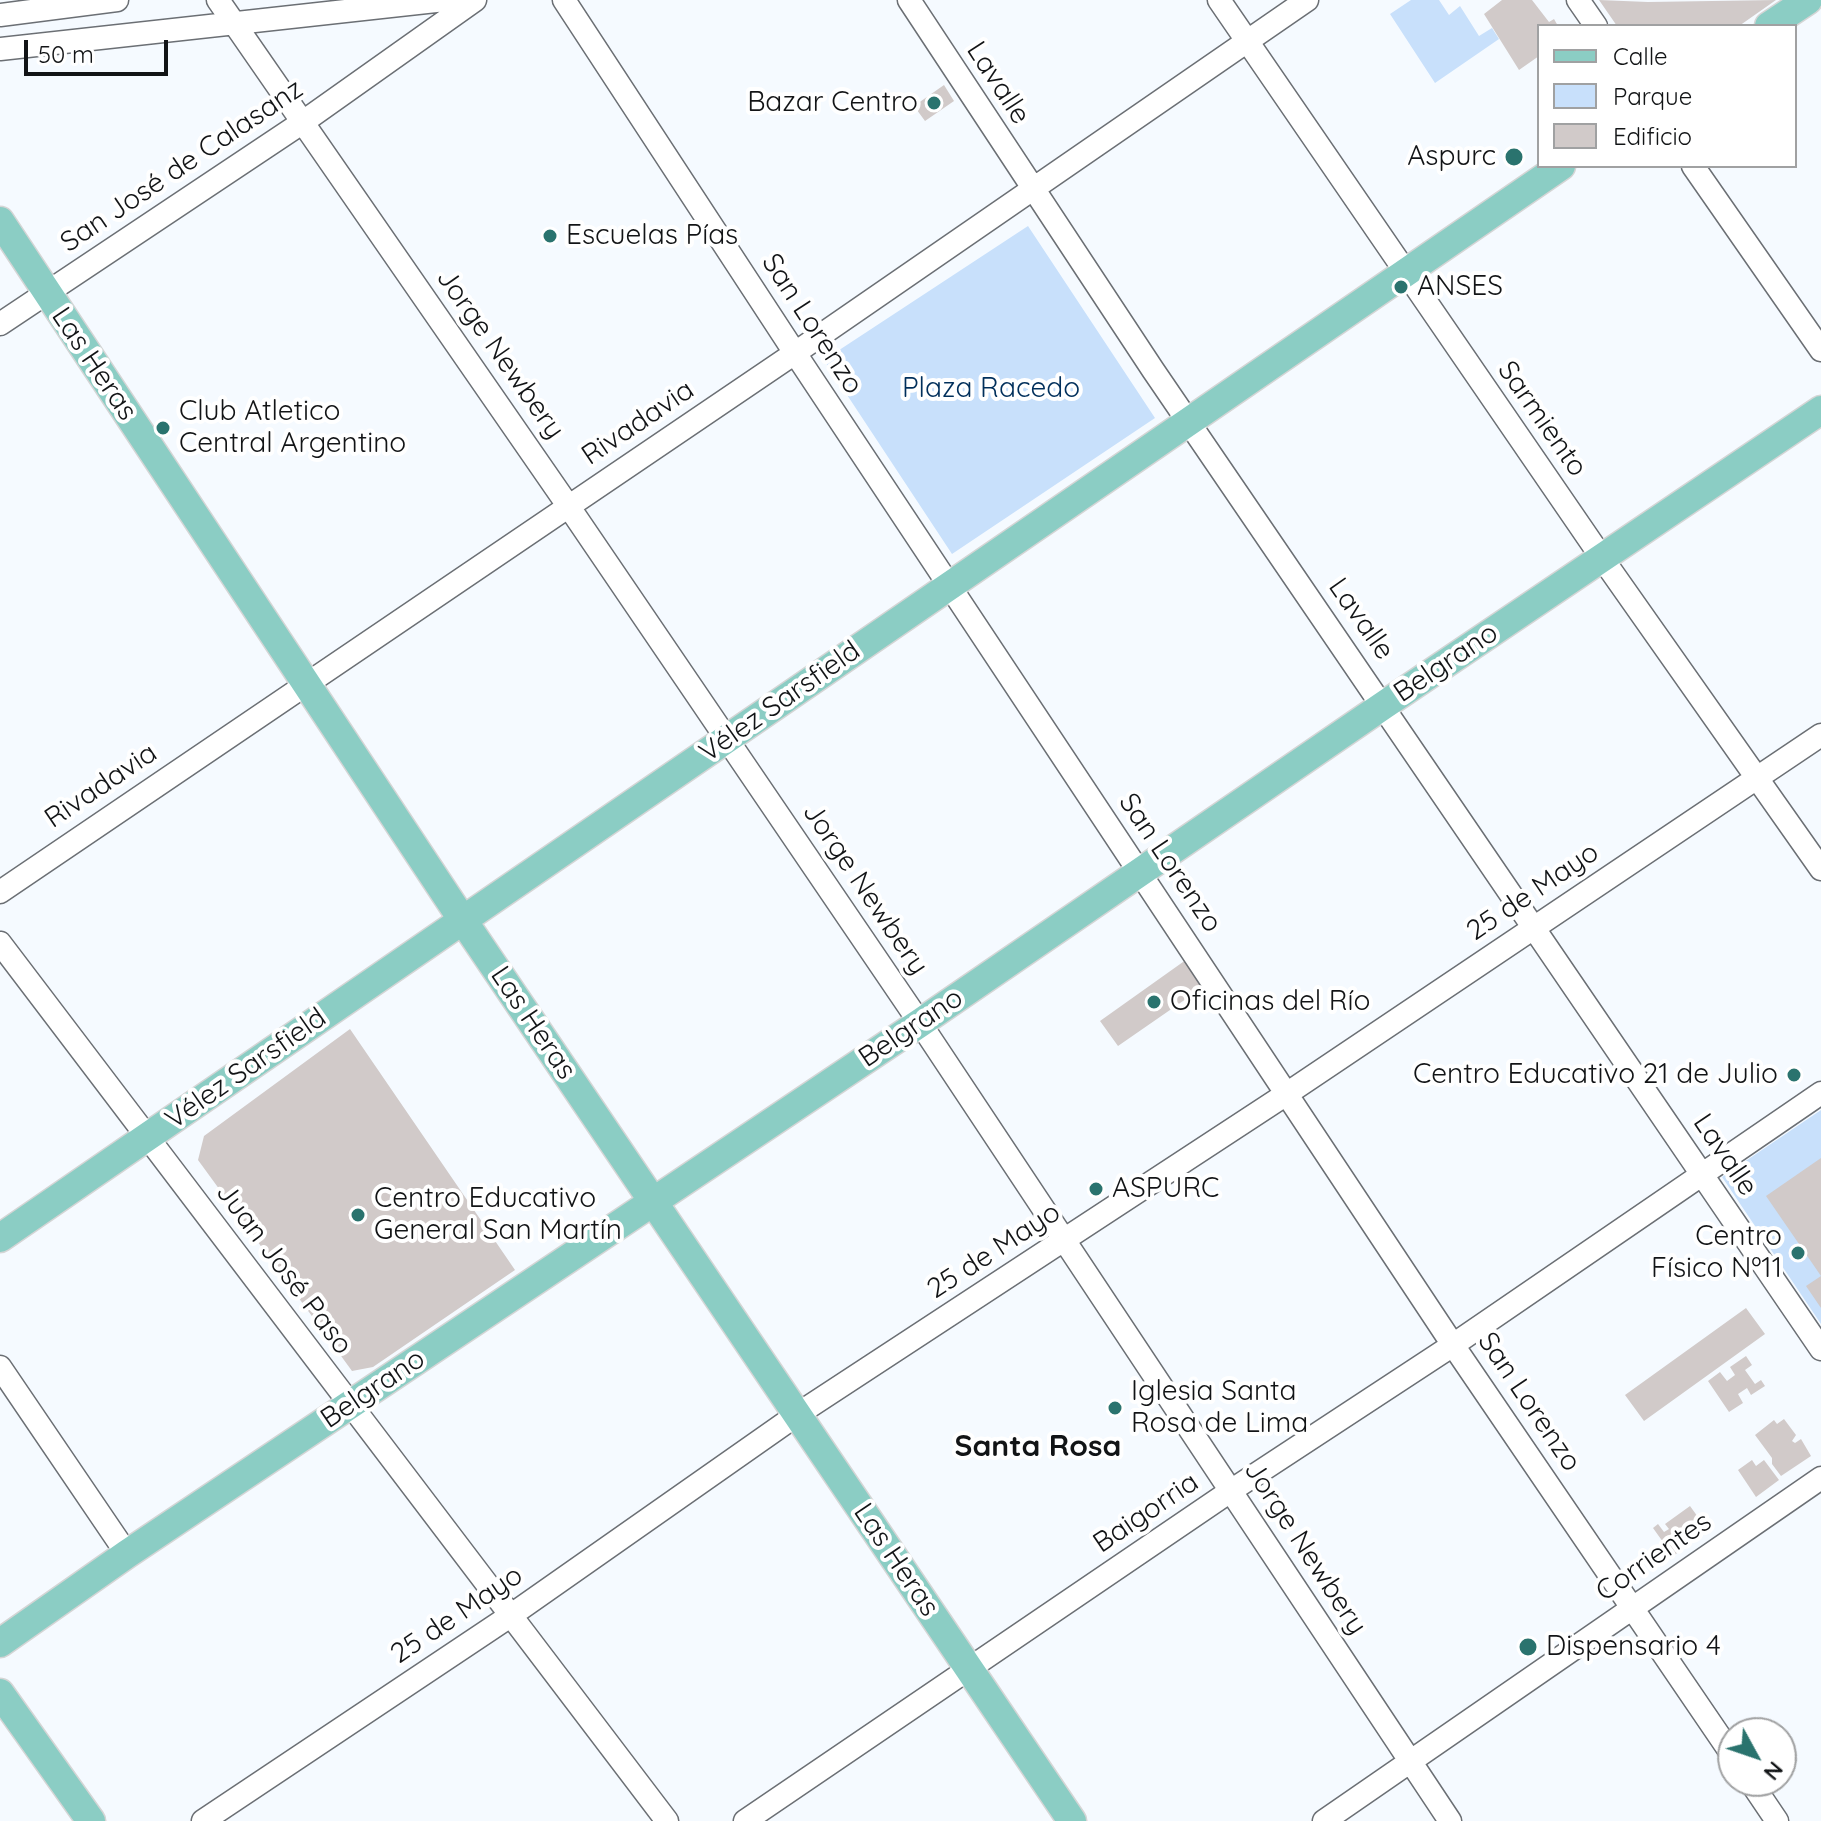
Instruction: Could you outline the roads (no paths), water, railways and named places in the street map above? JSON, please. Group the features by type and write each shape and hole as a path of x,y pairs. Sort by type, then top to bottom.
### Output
{"main road":[{"path":"1772,24 1808,0"},
{"name":"Vélez Sarsfield","path":"0,1238 1558,168"},
{"name":"Las Heras","path":"0,221 462,919 1072,1821"},
{"name":"Belgrano","path":"0,1643 127,1554 920,1023 1821,410"},
{"path":"0,1693 91,1821"}],"street":[{"path":"0,15 117,0"},
{"name":"Jorge Newbery","path":"218,0 569,507 920,1023 1450,1821"},
{"path":"0,49 445,0"},
{"name":"San José de Calasanz","path":"0,324 303,122 475,0"},
{"name":"San Lorenzo","path":"564,0 1453,1345 1717,1732"},
{"name":"Lavalle","path":"909,0 1031,190 1821,1349"},
{"name":"Sarmiento","path":"1219,0 1602,558 1821,869"},
{"name":"Rivadavia","path":"0,892 795,353 1307,0"},
{"path":"1578,0 1595,24"},
{"path":"1694,168 1821,350"},
{"name":"25 de Mayo","path":"203,1821 510,1616 798,1414 1064,1242 1821,735"},
{"name":"Juan José Paso","path":"0,943 667,1821"},
{"name":"Baigorria","path":"745,1821 1232,1490 1453,1345 1821,1093"},
{"path":"0,1367 127,1554"},
{"name":"Corrientes","path":"1324,1821 1821,1478"},
{"path":"1761,1797 1777,1821"}],"place":[{"name":"Bazar Centro","path":"934,103"},
{"name":"Aspurc","path":"1514,157"},
{"name":"Escuelas Pías","path":"550,236"},
{"name":"ANSES","path":"1401,287"},
{"name":"Club Atletico Central Argentino","path":"163,428"},
{"name":"Oficinas del Río","path":"1154,1002"},
{"name":"Centro Educativo 21 de Julio","path":"1794,1075"},
{"name":"ASPURC","path":"1096,1189"},
{"name":"Centro Educativo General San Martín","path":"358,1215"},
{"name":"Centro Físico Nº11","path":"1798,1253"},
{"name":"Iglesia Santa Rosa de Lima","path":"1115,1408"},
{"name":"Dispensario 4","path":"1528,1647"}],"district":[{"name":"Santa Rosa","path":"1038,1447"}],"park label":[{"name":"Plaza Racedo","path":"991,389"}]}
